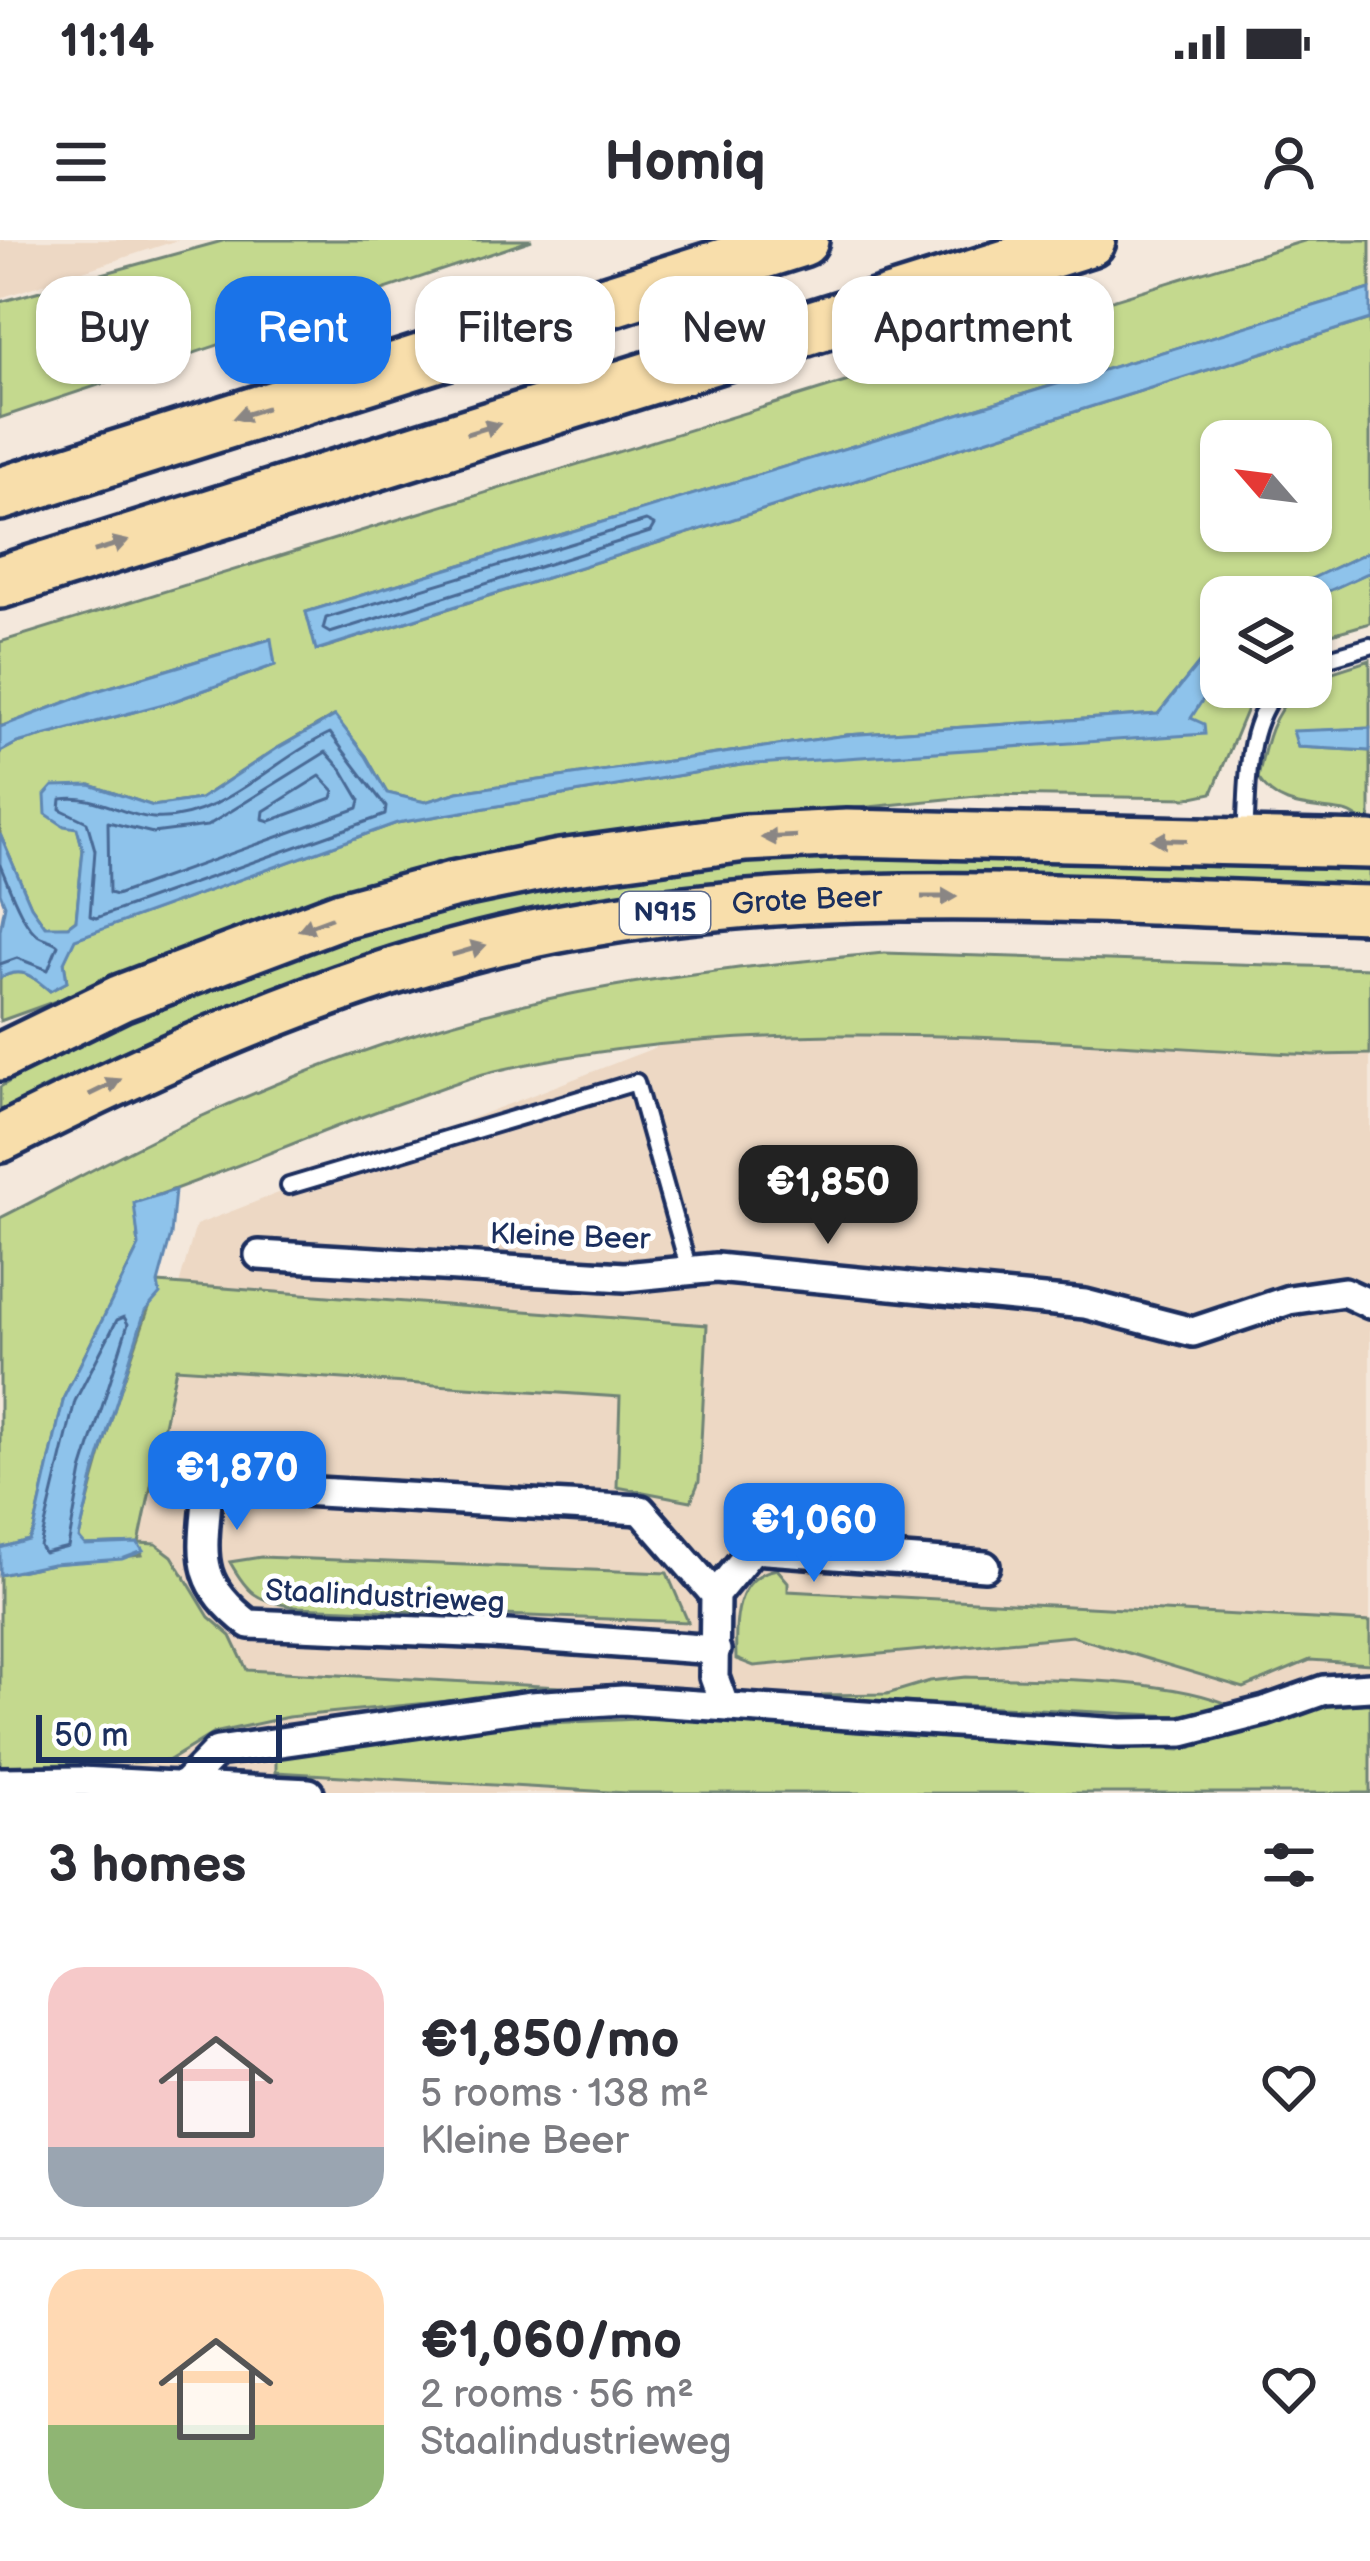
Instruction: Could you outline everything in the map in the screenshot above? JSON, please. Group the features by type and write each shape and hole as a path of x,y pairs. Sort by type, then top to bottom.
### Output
{"highway":[{"path":"0,494 802,240"},
{"path":"0,582 1089,240"}],"main road":[{"name":"N915","path":"0,1057 121,998 340,915 560,862 745,838 847,833 1370,845"},
{"name":"Grote Beer","path":"0,1139 151,1064 258,1018 483,946 641,916 789,900 945,896 1370,909"}],"street":[{"name":"Kleine Beer","path":"259,1255 625,1277 716,1268 1085,1304 1193,1332 1289,1300 1344,1292 1370,1304"},
{"name":"Staalindustrieweg","path":"715,1595 641,1510 208,1486 204,1566 220,1602 249,1624 716,1650"},
{"path":"724,1705 714,1677 715,1595 753,1549 985,1566"},
{"path":"185,1790 218,1750 530,1706 623,1700 1162,1733 1264,1711 1324,1690 1370,1687"},
{"path":"0,1782 81,1780 185,1790 309,1793"}],"lane":[{"path":"1332,657 1370,646"},
{"path":"1245,842 1251,736 1261,708"},
{"path":"289,1186 637,1082 689,1270"}],"shaded area":[{"path":"0,240 178,240 68,276 36,276 36,286 0,298"},
{"path":"1370,1017 1370,1793 35,1793 196,1225 721,1022"}],"green space":[{"path":"226,240 532,240 391,287 391,276 215,276 215,346 191,354 191,276 95,276"},
{"path":"1307,240 1370,240 1370,289 1114,367 1114,299"},
{"path":"36,292 36,384 102,384 0,418 0,302"},
{"path":"1370,319 1370,551 1317,576 1200,576 1200,662 1158,714 846,735 458,792 425,802 387,793 366,756 334,716 200,799 153,806 90,785 77,827 83,850 76,920 68,926 46,927 31,906 0,834 0,752 17,743 171,702 275,665 270,639 93,692 0,727 0,642 839,384 1057,384 306,612 317,650"},
{"path":"1370,572 1370,623 1332,634 1332,589"},
{"path":"1370,660 1370,728 1294,732 1298,747 1370,751 1370,824 1348,813 1286,801 1258,778 1270,733 1283,708 1332,708 1332,672"},
{"path":"1200,703 1200,708 1247,708 1212,793 1188,798 986,795 732,821 92,988 0,1021 0,978 21,973 50,991 67,982 64,961 74,939 397,823 741,765 1190,718"},
{"path":"839,850 1370,860 1370,885 1028,877 513,920 261,994 0,1111 0,1087 93,1032 357,929 607,872"},
{"path":"884,953 1370,968 1370,1054 1005,1038 800,1036 596,1052 451,1084 135,1203 139,1246 64,1397 34,1530 29,1540 0,1548 0,1218 234,1102 427,1031 614,986"},
{"path":"158,1283 707,1325 699,1481 691,1501 617,1487 620,1397 176,1368 139,1543 156,1544 172,1556 209,1617 231,1636 247,1670 579,1688 288,1717 214,1733 168,1761 0,1766 0,1575 52,1564 142,1555 138,1543 84,1545 79,1538 114,1409"},
{"path":"261,1557 667,1573 688,1622 295,1607 255,1595 230,1562"},
{"path":"777,1569 788,1582 788,1591 1370,1622 1370,1664 1310,1660 1244,1688 1072,1636 754,1666 736,1659 740,1603 752,1581"},
{"path":"966,1677 1140,1685 1232,1706 1197,1717 823,1698 887,1694 930,1681"},
{"path":"1319,1683 1370,1685 1370,1793 627,1793 276,1772 276,1750 524,1724 662,1718 1180,1750"}],"water":[{"path":"1370,289 1370,319 316,650 306,612 1057,384 1114,384 1114,367"},
{"path":"1370,551 1370,572 1332,589 1332,576 1317,576"},
{"path":"271,639 275,665 171,702 17,743 0,752 0,727 93,692"},
{"path":"1200,662 1200,704 1191,718 1204,724 1205,734 741,765 397,823 75,939 64,962 67,982 50,991 21,973 0,978 5,905 0,893 0,834 31,906 45,926 68,926 76,920 83,850 77,828 46,814 45,795 53,786 90,785 153,806 200,799 335,716 387,793 425,802 458,792 846,735 1158,714"},
{"path":"1370,728 1370,751 1298,747 1293,731"},
{"path":"175,1190 160,1294 145,1311 79,1538 85,1545 138,1543 143,1551 122,1559 52,1564 0,1575 0,1548 29,1540 34,1530 64,1397 139,1246 134,1203"}]}
